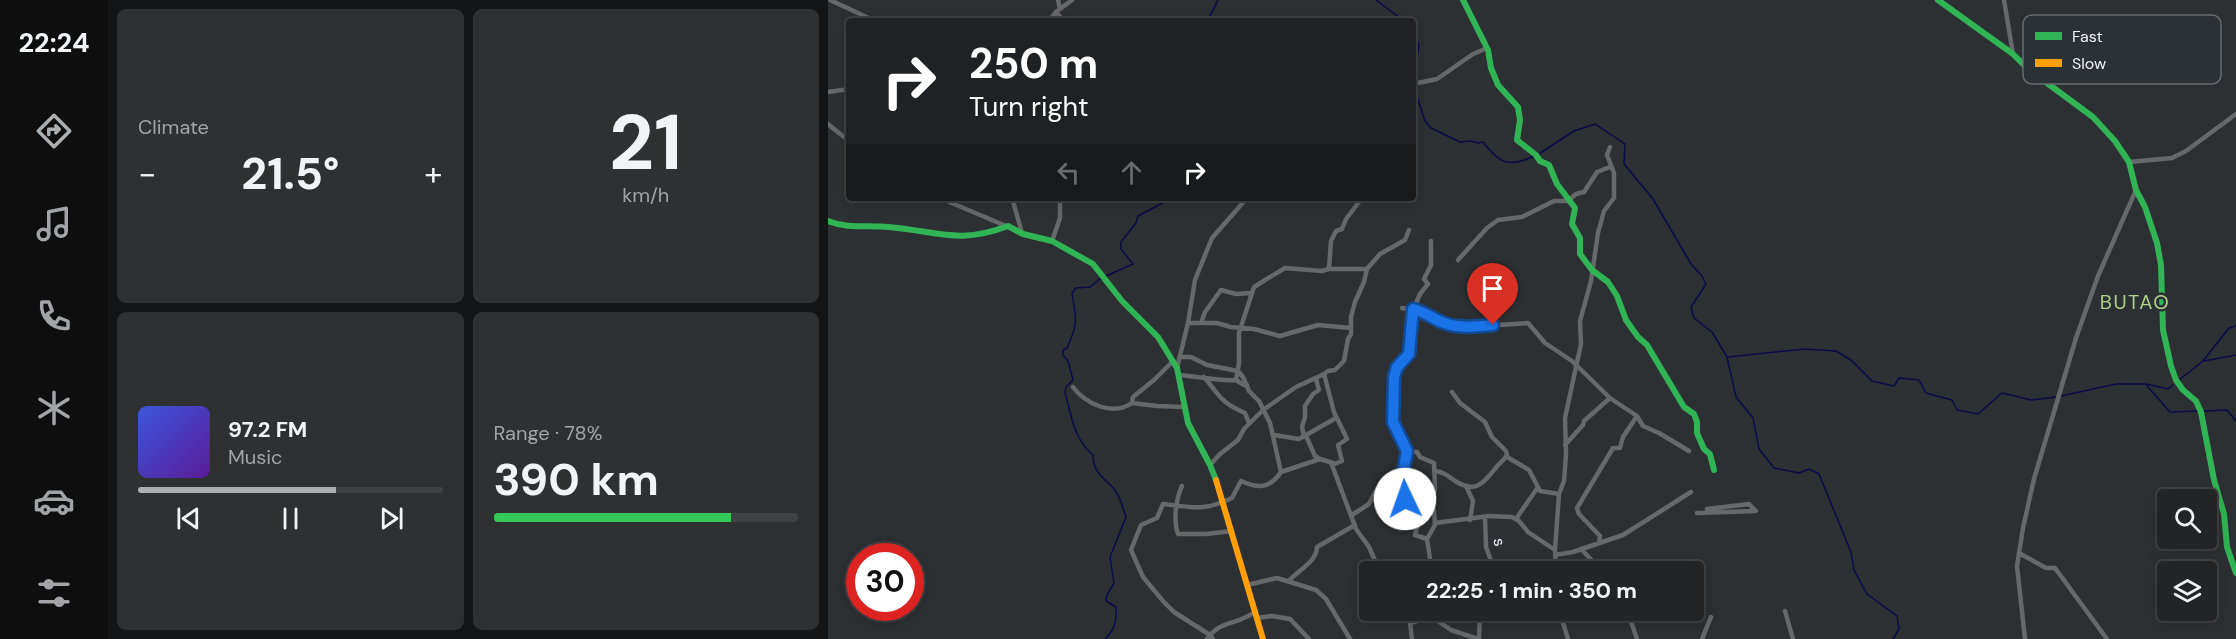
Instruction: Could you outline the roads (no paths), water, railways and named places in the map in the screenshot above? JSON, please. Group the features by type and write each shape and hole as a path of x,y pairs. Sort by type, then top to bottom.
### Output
{"street":[{"path":"830,0 869,18"},
{"path":"1058,0 1058,11 1062,18"},
{"path":"1051,18 1072,0"},
{"path":"1463,0 1487,48 1494,78 1504,94 1515,100 1518,106 1521,125 1517,140 1552,169 1557,184 1575,210 1571,219 1573,230 1580,238 1580,254 1592,270 1608,282 1617,296 1626,320 1647,345 1684,407 1694,414 1697,432 1704,449 1710,454 1714,470"},
{"path":"1938,0 2023,62"},
{"path":"2004,0 2013,54"},
{"path":"1416,83 1437,79 1473,54 1487,48"},
{"path":"2050,84 2106,129 2129,162 2136,190 2145,207 2157,243 2161,265 2163,330 2171,366 2176,380 2183,390 2196,401 2201,411 2214,480 2224,514 2227,547 2236,573"},
{"path":"828,92 846,89"},
{"path":"2129,162 2172,158 2186,151 2236,114"},
{"path":"828,124 846,139"},
{"path":"1555,561 1559,495 1564,481 1564,425 1581,344 1580,321 1591,281 1604,211 1614,198 1614,173 1607,155 1610,147"},
{"path":"1458,260 1487,228 1498,220 1522,217 1554,201 1570,200 1576,194 1584,192 1597,172 1611,167"},
{"path":"2025,639 2018,576 2019,553 2034,479 2076,338 2098,276 2136,190"},
{"path":"947,201 1023,234 1052,241 1093,264 1122,301 1158,337 1178,371 1188,423 1210,465 1223,502 1263,639"},
{"path":"1013,201 1023,234"},
{"path":"1052,241 1059,218 1060,201"},
{"path":"1178,371 1195,280 1212,238 1244,201"},
{"path":"1329,269 1331,241 1336,231 1342,229 1346,219 1360,201"},
{"path":"828,221 846,228 887,227 951,238 979,237 1008,226"},
{"path":"1210,465 1238,440 1249,423 1263,410 1296,387 1328,371 1335,370 1343,363 1352,328 1355,302 1364,282 1366,269 1380,254 1405,240 1409,230"},
{"path":"1427,539 1415,535 1417,527 1405,499 1403,483 1407,451 1393,422 1394,377 1397,367 1409,354 1413,309 1428,284 1424,279 1431,265 1431,242"},
{"path":"1236,380 1240,328 1244,322 1245,309 1254,287 1263,279 1284,268 1322,271 1366,269"},
{"path":"1201,323 1205,312 1221,290 1236,294 1251,293"},
{"path":"1401,308 1425,312 1453,326 1528,323 1545,343 1572,361 1610,398 1637,416 1643,426 1689,451"},
{"path":"1188,323 1217,323 1280,336 1318,326 1352,328"},
{"path":"1180,357 1191,357 1207,365 1238,371 1248,385 1249,391 1259,401 1274,435 1275,451 1281,472"},
{"path":"1132,403 1133,397 1154,381 1173,361"},
{"path":"1178,371 1228,382 1236,380 1248,385"},
{"path":"1316,379 1319,390 1305,406 1302,427 1315,456 1333,463 1342,461 1338,445 1347,439 1336,418 1324,374"},
{"path":"1204,376 1221,400 1245,413 1249,423"},
{"path":"1073,387 1082,397 1101,407 1125,408 1132,403 1184,406"},
{"path":"1435,471 1442,472 1466,486 1481,485 1507,457 1508,453 1492,437 1485,422 1460,403 1452,392"},
{"path":"1565,445 1584,421 1610,398"},
{"path":"1599,543 1600,536 1579,514 1577,508 1612,448 1620,448 1623,437 1637,416"},
{"path":"1274,435 1294,440 1336,418"},
{"path":"1407,451 1417,452 1420,458 1433,461 1435,471 1432,506 1435,523 1427,539 1430,561"},
{"path":"1507,457 1529,470 1538,487 1545,493 1559,495"},
{"path":"1309,639 1290,619 1256,614 1241,621 1222,625 1210,638 1174,612 1163,601 1143,577 1131,550 1141,525 1157,518 1163,504 1208,508 1232,498 1241,481 1250,486 1263,487 1281,472 1320,459"},
{"path":"1333,463 1335,478 1355,525 1375,561"},
{"path":"1352,515 1369,504 1375,492 1388,485 1403,483"},
{"path":"1182,486 1177,505 1178,534 1232,531"},
{"path":"1466,486 1473,501 1470,520"},
{"path":"1516,519 1538,487"},
{"path":"1435,523 1485,517 1516,519 1528,532 1555,553 1581,549 1623,536 1691,492"},
{"path":"1697,513 1756,510 1749,504 1707,509"},
{"name":"s","path":"1485,517 1486,547 1491,561"},
{"path":"1290,581 1296,572 1305,567 1316,555 1317,547 1355,525"},
{"path":"1581,549 1593,561"},
{"path":"2019,553 2046,568 2055,568 2107,639"},
{"path":"1247,585 1277,578 1316,590 1326,598 1350,639"},
{"path":"1785,611 1793,639"},
{"path":"1702,639 1711,617"},
{"path":"1412,639 1410,622 1414,621"},
{"path":"1440,621 1451,630 1479,639 1480,621"},
{"path":"1562,621 1568,639"},
{"path":"1631,621 1637,639"}],"waterway":[{"path":"1209,18 1218,0"},
{"path":"1376,0 1400,18"},
{"path":"1416,38 1419,45 1416,64"},
{"path":"1416,93 1425,121 1431,128 1460,142 1483,142 1495,155 1506,162 1518,162 1534,156"},
{"path":"1539,154 1574,131 1595,124 1625,144 1624,164 1653,199 1691,264 1706,284 1691,307 1694,318 1712,332 1727,357 1736,397 1753,418 1759,449 1774,468 1799,473 1809,469 1819,474 1851,552 1854,570 1867,594 1897,616 1899,629 1893,639"},
{"path":"1106,276 1133,264 1121,249 1121,242 1136,223 1138,216 1166,201"},
{"path":"1101,278 1090,287 1076,288 1072,293 1075,326 1067,348 1063,350 1063,355 1068,361 1073,380 1066,387 1065,392 1077,434 1093,455 1097,471 1117,493 1126,517 1110,557 1114,583 1106,601 1116,607 1116,616 1115,624 1105,639"},
{"path":"2179,380 2203,361 2229,328 2236,326"},
{"path":"1728,357 1805,349 1836,351 1851,360 1872,381 1894,386 1899,378 1919,380 1926,393 1952,400 1957,410 1978,414 2002,393 2031,400 2056,397"},
{"path":"2204,361 2236,355"},
{"path":"2061,396 2116,384 2146,384 2168,389 2173,385"},
{"path":"2147,386 2170,412 2199,411"},
{"path":"2204,411 2227,410 2236,421"}],"district":[{"name":"BUTAO","path":"2135,302"}]}
